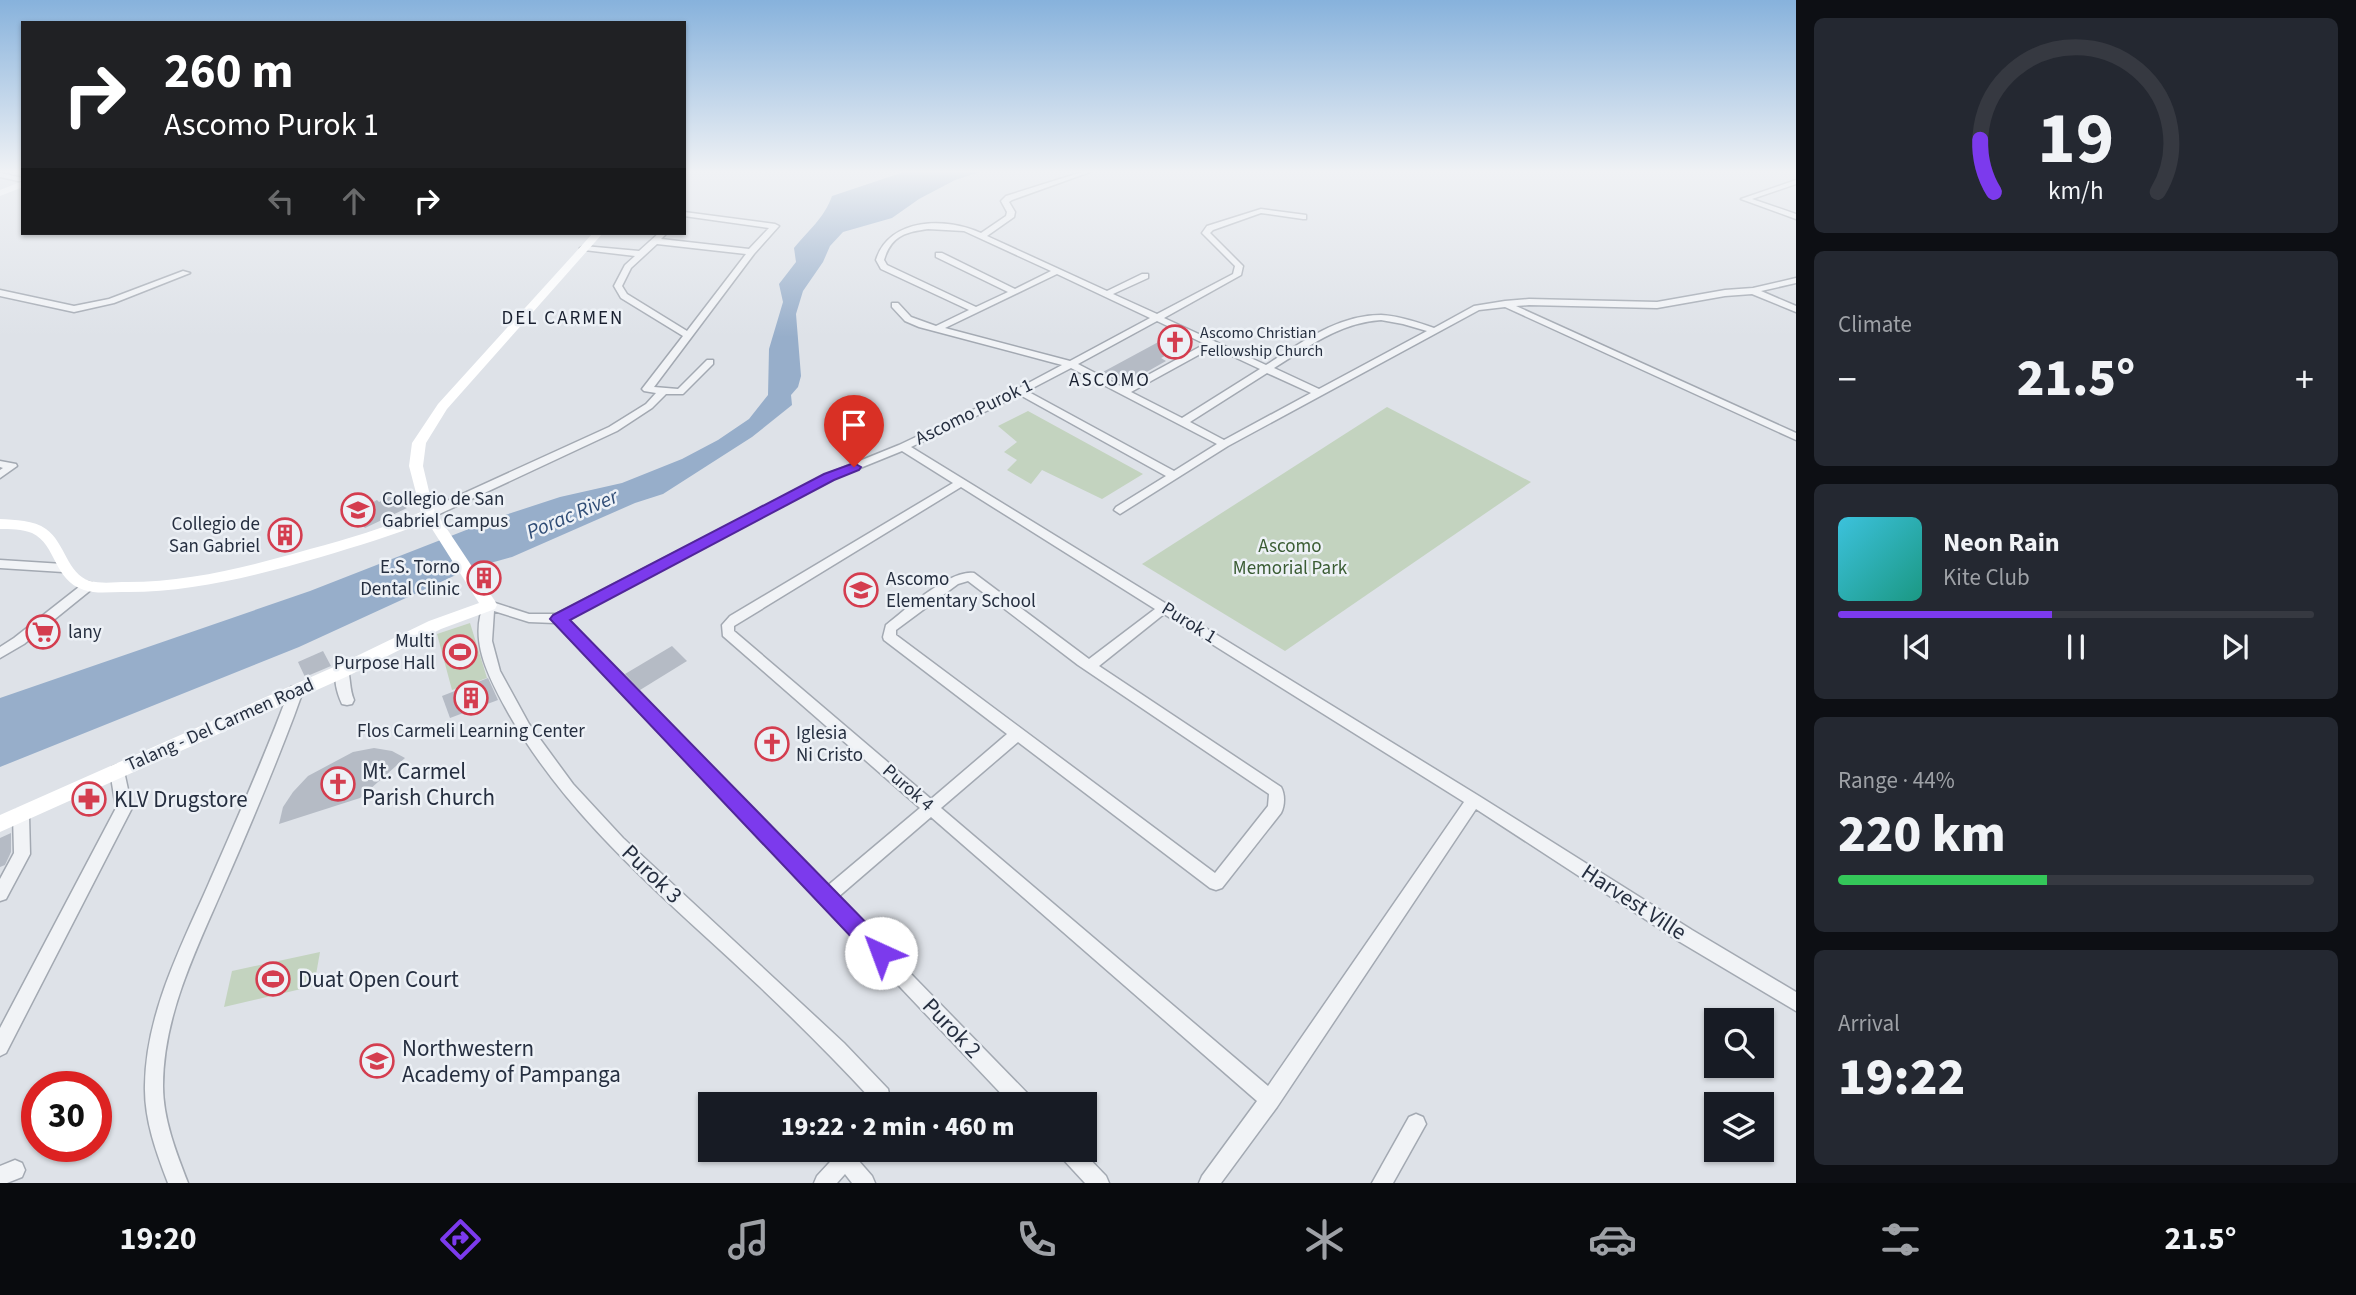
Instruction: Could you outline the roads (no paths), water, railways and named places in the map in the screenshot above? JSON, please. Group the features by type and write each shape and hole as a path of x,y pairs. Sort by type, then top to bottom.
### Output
{"street":[{"path":"710,362 680,392 647,389 751,252 774,227"},
{"path":"981,237 996,227"},
{"path":"1215,227 1206,233 1236,262 1239,267 1237,275"},
{"path":"975,310 892,272 880,260 886,243 909,230 957,228 1317,392"},
{"path":"558,619 530,618 489,605 429,514 416,466 419,443 442,407 596,235"},
{"path":"661,235 619,280 620,291 635,304 687,335"},
{"path":"655,241 751,252"},
{"path":"584,248 641,254"},
{"path":"939,255 1015,292"},
{"path":"937,329 1056,272"},
{"path":"0,293 74,309 111,301 186,273"},
{"name":"Ascomo Purok 1","path":"558,619 829,477 903,447 1020,391 1237,275"},
{"path":"1105,295 1145,276"},
{"path":"1120,510 1223,444 1465,313 1505,304 1540,302 1647,306 1753,291 1796,280"},
{"path":"1753,291 1796,309"},
{"path":"1505,304 1796,437"},
{"path":"895,305 908,319 937,329 1071,364 1223,444"},
{"path":"1182,423 1326,331 1383,316 1436,331"},
{"path":"1123,392 1213,343"},
{"path":"0,524 39,531 51,542 63,568 88,586 138,588 192,583 227,576 274,566 393,531 613,429 649,406 663,391"},
{"path":"1020,391 1175,476"},
{"name":"Purok 1","path":"903,447 1474,800"},
{"path":"0,464 12,466 0,475"},
{"name":"Purok 4","path":"962,482 734,619 727,629 728,633 1270,1100"},
{"path":"0,564 63,568"},
{"path":"970,576 1089,666 1276,791 1276,808 1216,883 889,637 890,628 954,581 970,576"},
{"path":"0,653 88,586"},
{"name":"Talang - Del Carmen Road","path":"0,824 342,671 435,625 489,605"},
{"name":"Purok 3","path":"489,605 485,633 490,664 524,732 562,783 638,862 834,1044 877,1092"},
{"path":"1089,666 1164,608"},
{"name":"Purok 2","path":"558,619 1013,1092"},
{"path":"342,671 342,690 347,700"},
{"path":"178,1183 163,1145 154,1088 156,1055 181,965 276,745 296,691"},
{"path":"827,896 1017,734"},
{"path":"0,1047 124,808 117,771"},
{"path":"1209,1183 1270,1100 1474,800"},
{"name":"Harvest Ville","path":"1474,800 1686,936 1796,1002"},
{"path":"0,894 22,854 21,815"},
{"path":"1382,1183 1416,1124"},
{"path":"824,1183 844,1162"},
{"path":"854,1162 865,1183"},
{"path":"1079,1162 1099,1183"}],"water":[{"name":"Porac River","path":"811,227 860,227 843,232 830,246 823,262 803,291 796,314 801,376 798,387 791,395 792,405 752,437 663,494 635,503 512,557 469,569 299,647 0,767 0,698 310,591 502,516 560,497 622,483 682,459 718,440 749,419 768,395 769,349 783,302 779,284 796,262 794,248"}],"place":[{"name":"Ascomo Christian Fellowship Church","path":"1175,342"},
{"name":"Collegio de San Gabriel Campus","path":"358,510"},
{"name":"Collegio de San Gabriel","path":"285,535"},
{"name":"E.S. Torno Dental Clinic","path":"484,578"},
{"name":"Ascomo Elementary School","path":"861,590"},
{"name":"lany","path":"43,632"},
{"name":"Multi Purpose Hall","path":"460,652"},
{"name":"Flos Carmeli Learning Center","path":"471,698"},
{"name":"Iglesia Ni Cristo","path":"772,744"},
{"name":"Mt. Carmel Parish Church","path":"338,784"},
{"name":"KLV Drugstore","path":"89,799"},
{"name":"Duat Open Court","path":"273,979"},
{"name":"Northwestern Academy of Pampanga","path":"377,1061"}],"district":[{"name":"DEL CARMEN","path":"563,318"},
{"name":"ASCOMO","path":"1110,380"}],"park label":[{"name":"Ascomo Memorial Park","path":"1290,557"}]}
